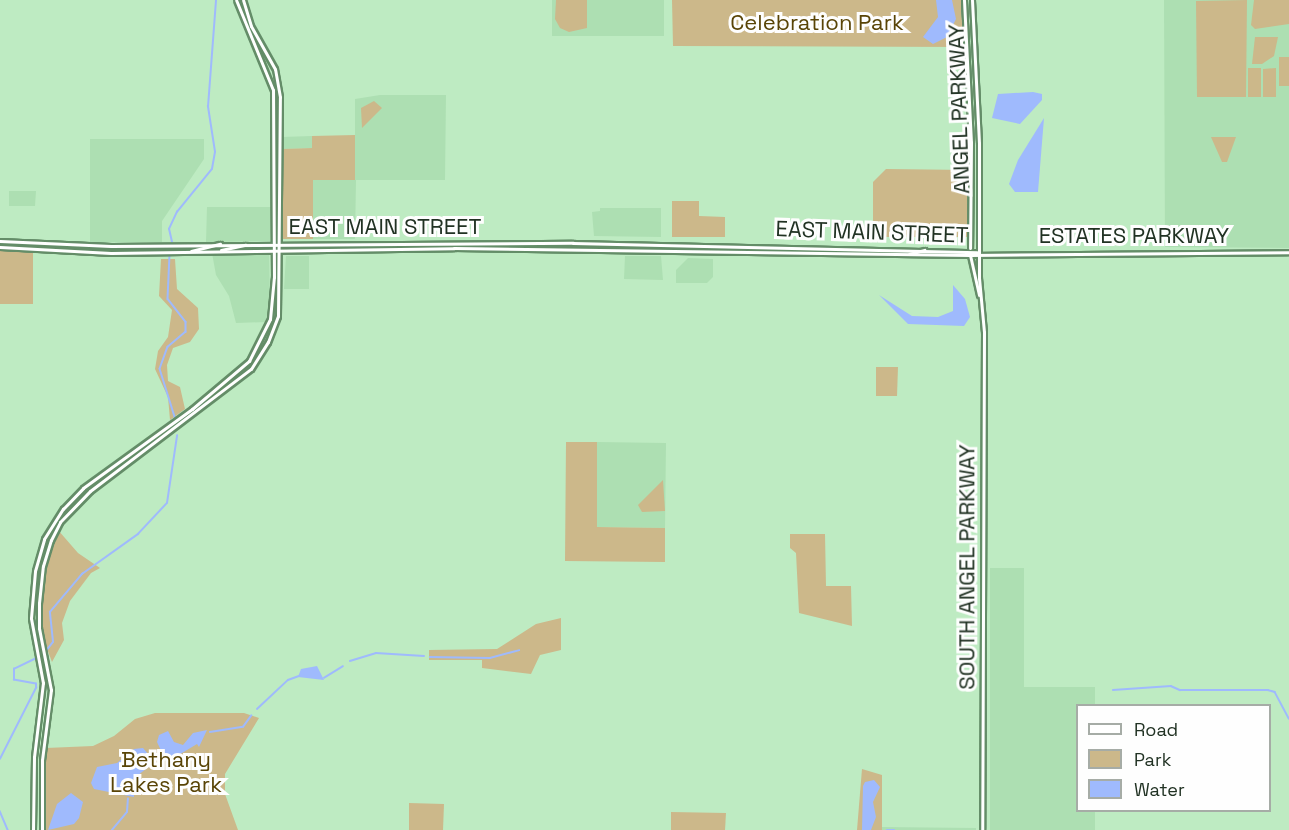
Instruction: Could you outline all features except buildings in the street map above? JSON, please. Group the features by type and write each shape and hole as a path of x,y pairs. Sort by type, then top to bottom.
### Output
{"main road":[{"path":"33,830 34,758 43,693 31,618 35,571 45,539 63,509 83,488 192,409 249,361 264,337 272,307 274,244 272,86 236,0"},
{"path":"42,830 42,760 51,690 39,614 43,566 58,526 68,512 251,369 268,342 279,307 279,86 243,0"},
{"name":"ANGEL PARKWAY","path":"964,0 971,142 971,273 982,305"},
{"name":"ANGEL PARKWAY","path":"972,0 982,305"},
{"name":"EAST MAIN STREET","path":"0,241 220,244 573,243 970,249 979,252"},
{"path":"381,249 382,245 412,243"},
{"path":"573,243 573,250"},
{"path":"190,252 220,244"},
{"path":"220,251 247,244"},
{"path":"345,244 345,249"},
{"path":"608,244 608,251"},
{"name":"EAST MAIN STREET","path":"0,247 190,252 381,249 970,255 979,252"},
{"path":"847,247 847,253"},
{"path":"909,254 934,249"},
{"name":"ESTATES PARKWAY","path":"979,252 1289,252"},
{"name":"SOUTH ANGEL PARKWAY","path":"982,305 982,830"},
{"path":"272,307 279,307"},
{"path":"192,409 195,415"},
{"path":"127,456 131,461"},
{"path":"63,509 68,512"},
{"path":"33,814 42,814"}],"shaded area":[{"path":"552,0 664,0 664,36 552,36"},
{"path":"1164,0 1289,0 1289,248 1165,247"},
{"path":"380,95 446,95 445,180 356,180 355,239 313,239 313,180 355,179 355,99"},
{"path":"312,136 312,148 282,149 282,137"},
{"path":"90,139 204,139 204,159 162,221 162,242 90,242"},
{"path":"9,191 36,191 35,206 9,206"},
{"path":"207,207 271,207 270,241 206,242"},
{"path":"600,208 661,208 661,237 594,236 592,212 600,211"},
{"path":"269,252 270,301 266,322 236,323 229,296 216,275 212,253"},
{"path":"286,256 309,256 309,289 284,289"},
{"path":"625,256 661,256 663,280 624,279"},
{"path":"688,258 713,259 713,277 707,283 676,283 676,270"},
{"path":"597,442 666,443 665,528 597,527"},
{"path":"990,568 1024,568 1024,687 1095,687 1095,704 1076,704 1076,812 1095,812 1095,830 990,830"},
{"path":"882,827 976,828 976,830 882,830"}],"green space":[{"path":"556,0 587,0 587,28 569,32 560,28 555,19"},
{"name":"Celebration Park","path":"672,0 961,0 963,47 673,46"},
{"path":"1247,0 1246,97 1197,97 1196,1"},
{"path":"1254,0 1289,0 1289,24 1255,29 1251,25"},
{"path":"1255,37 1278,37 1274,56 1262,64 1252,64"},
{"path":"1279,57 1289,57 1289,86 1279,86"},
{"path":"1248,68 1261,68 1261,97 1248,97"},
{"path":"1276,68 1276,97 1263,97 1263,69"},
{"path":"374,101 382,108 362,128 361,108"},
{"path":"355,135 355,180 313,180 313,239 283,239 282,149 312,148 312,136"},
{"path":"1211,137 1236,137 1227,162 1222,162"},
{"path":"886,169 968,170 967,237 873,237 873,182"},
{"path":"672,201 699,201 699,216 725,217 725,237 672,237"},
{"path":"0,250 33,252 33,304 0,304"},
{"path":"161,259 175,259 177,289 198,308 199,329 190,342 173,348 167,365 168,381 180,387 185,409 170,420 168,397 155,369 158,351 168,337 172,310 159,296"},
{"path":"876,367 898,367 897,396 876,396"},
{"path":"566,442 597,442 597,527 665,528 665,562 565,561"},
{"path":"663,480 665,511 642,512 638,505"},
{"path":"58,530 78,553 100,568 91,573 70,601 62,623 64,640 52,662 43,638 42,588 48,553"},
{"path":"790,534 825,534 826,586 851,586 852,626 799,613 796,553 790,548"},
{"path":"561,618 561,650 540,655 531,674 482,668 482,660 429,660 429,650 497,649 536,624"},
{"name":"Bethany Lakes Park","path":"155,713 244,713 259,718 225,774 225,794 238,830 44,830 46,748 93,746 114,736 135,719"},
{"path":"862,769 882,775 882,830 857,830"},
{"path":"409,803 444,804 443,830 409,830"},
{"path":"671,812 726,813 725,830 671,830"}],"water":[{"path":"936,0 952,0 956,19 947,37 933,44 923,37 938,17"},
{"path":"1033,92 1042,94 1042,100 1020,124 992,118 998,94"},
{"path":"1044,118 1038,192 1015,192 1009,184 1018,160"},
{"path":"953,285 965,299 970,317 964,326 908,324 879,295 912,316 938,317 953,311"},
{"path":"317,666 324,680 298,677 301,669"},
{"path":"207,730 199,747 197,744 172,759 164,757 157,742 159,735 168,731 174,742 183,745 193,733"},
{"path":"143,748 155,762 133,779 134,797 94,789 91,783 97,767 117,763 134,749"},
{"path":"874,780 880,787 873,802 876,817 871,830 862,830 863,786 865,782"},
{"path":"71,793 83,802 79,818 74,824 48,830 57,804"}],"waterway":[{"path":"172,242 169,229 177,212 212,169 215,152 208,107 216,0"},
{"path":"170,255 168,299 186,322 186,332 168,347 160,369 175,417"},
{"path":"46,651 53,642 50,612 82,574 138,534 167,503 177,436"},
{"path":"430,657 490,658 519,650"},
{"path":"350,661 376,653 424,656"},
{"path":"0,759 36,688 36,684 14,680 14,669 43,655"},
{"path":"324,678 343,666"},
{"path":"257,709 288,680 299,676"},
{"path":"1113,690 1171,686 1180,690 1268,690 1275,692 1289,718"},
{"path":"210,732 243,727 251,716"},
{"path":"112,830 127,812 128,799"},
{"path":"0,811 8,830"},
{"path":"887,830 894,830"}]}
